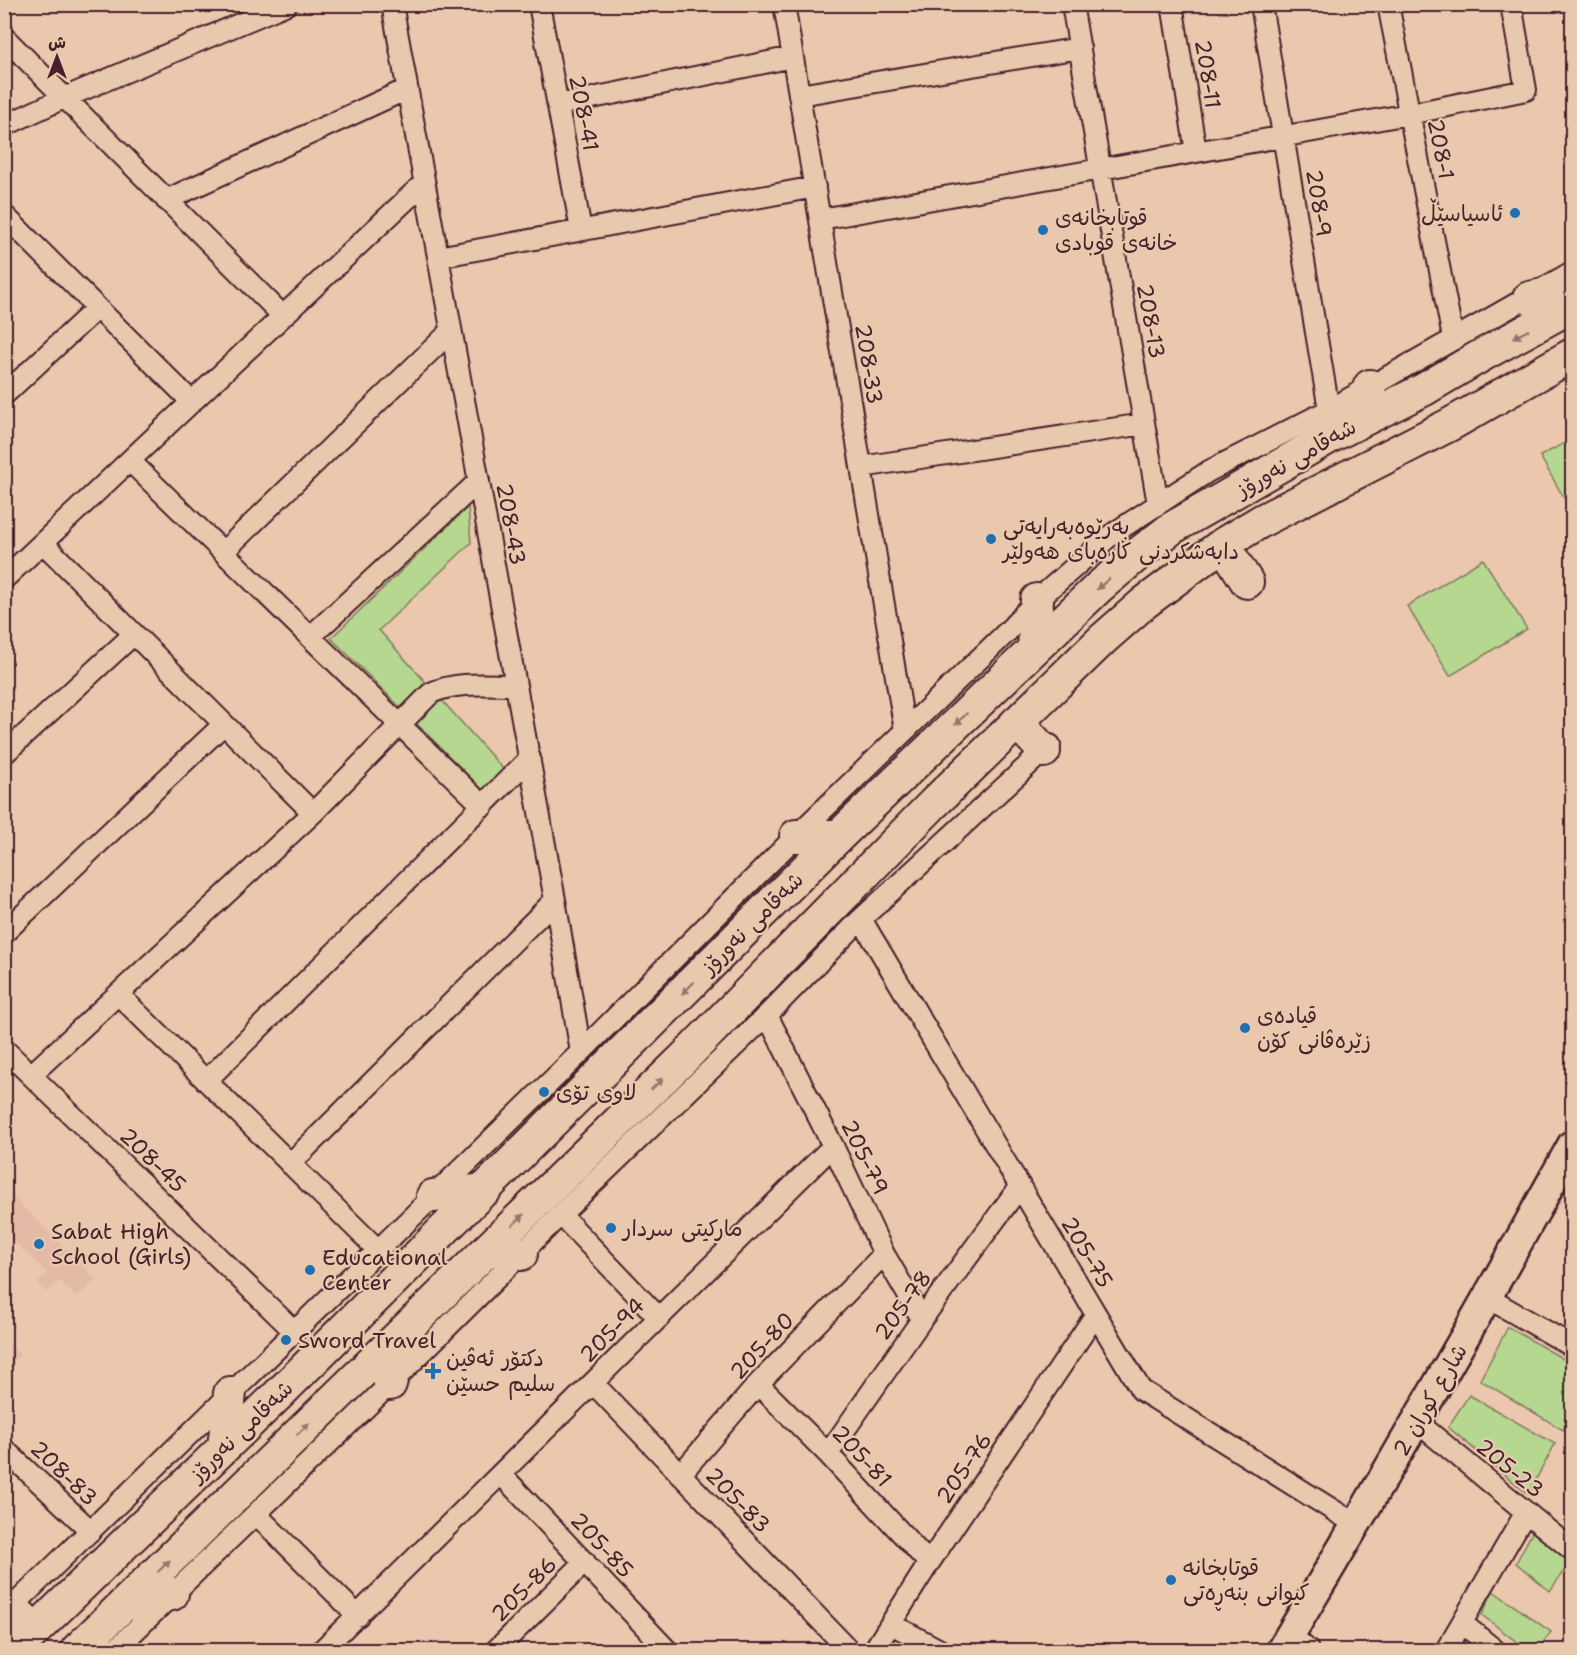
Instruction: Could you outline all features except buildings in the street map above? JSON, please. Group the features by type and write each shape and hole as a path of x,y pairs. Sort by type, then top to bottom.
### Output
{"main road":[{"path":"1528,298 1572,288"},
{"name":"شەقامی نەورۆز","path":"25,1640 485,1190 839,836 1100,586 1172,528 1341,417 1423,390 1572,306"},
{"name":"شەقامی نەورۆز","path":"76,1650 682,1060 933,804 1103,639 1144,603 1223,544 1263,520 1451,424 1572,355"},
{"path":"1341,417 1370,386"},
{"path":"1223,544 1247,582"},
{"path":"1034,649 1037,600"},
{"path":"1017,722 1048,748"},
{"path":"904,774 933,804"},
{"path":"796,836 839,836"},
{"path":"433,1196 485,1190"},
{"path":"488,1249 522,1254"},
{"path":"390,1384 404,1331"},
{"path":"224,1447 230,1393"},
{"path":"123,1606 172,1594"},
{"path":"8,1611 25,1640"}],"street":[{"path":"4,126 286,4"},
{"name":"208-43","path":"392,4 530,758 581,1052"},
{"name":"208-41","path":"539,4 581,230"},
{"name":"208-33","path":"784,4 904,731"},
{"name":"208-13","path":"1072,4 1158,504"},
{"name":"208-11","path":"1172,4 1196,152"},
{"name":"208-9","path":"1261,4 1283,136 1341,417"},
{"name":"208-1","path":"1388,4 1453,338"},
{"path":"821,219 1409,114 1526,90 1511,4"},
{"path":"4,37 283,316"},
{"path":"799,95 1080,48"},
{"path":"558,105 793,57"},
{"path":"166,200 407,89"},
{"path":"7,572 43,543 424,183"},
{"path":"438,257 815,187"},
{"path":"4,215 192,402"},
{"path":"1370,386 1572,272"},
{"path":"5,394 97,308"},
{"path":"223,552 452,331"},
{"path":"8,1611 581,1052 796,836 1008,631 1037,600 1111,535 1209,471 1341,417"},
{"path":"861,467 1144,424"},
{"path":"130,461 483,806"},
{"path":"310,637 479,481"},
{"path":"43,543 313,813"},
{"path":"4,754 134,634"},
{"path":"32,1075 313,813 431,693 444,687 459,685 516,685"},
{"path":"4,933 224,724"},
{"path":"114,1650 390,1384 861,919 1048,748"},
{"path":"206,1081 530,758"},
{"path":"290,1164 555,900"},
{"name":"205-75","path":"861,919 1141,1390 1357,1525"},
{"path":"118,994 377,1249"},
{"name":"205-79","path":"766,1015 833,1146 884,1254 922,1319"},
{"name":"208-45","path":"4,1049 294,1331"},
{"name":"205-94","path":"322,1650 833,1146"},
{"name":"شارع كوران 2","path":"1293,1645 1357,1525 1488,1298 1572,1146"},
{"name":"205-78","path":"828,1454 922,1319 1020,1186"},
{"path":"561,1215 659,1318"},
{"name":"205-80","path":"680,1475 758,1384 884,1254"},
{"path":"1488,1298 1572,1346"},
{"name":"205-76","path":"874,1650 929,1563 1096,1314"},
{"name":"205-83","path":"593,1383 849,1650"},
{"name":"205-81","path":"758,1384 828,1454 929,1563"},
{"name":"205-23","path":"1417,1422 1572,1550"},
{"name":"208-83","path":"4,1449 91,1532"},
{"name":"205-85","path":"501,1474 667,1650"},
{"path":"1446,1650 1526,1512"},
{"path":"256,1514 358,1616"},
{"name":"205-86","path":"496,1650 585,1562"},
{"path":"1462,1623 1495,1650"},
{"path":"891,1624 940,1650"}],"shaded area":[{"name":"Sabat High School (Girls)","path":"9,1193 96,1279 77,1298 59,1280 47,1292 37,1283 47,1273 13,1240 5,1248 5,1198"},
{"path":"5,1339 20,1355 5,1370"}],"green space":[{"path":"1572,439 1572,512 1540,456"},
{"path":"468,507 471,543 379,630 505,771 484,791 331,638"},
{"path":"1483,559 1527,629 1450,676 1407,606"},
{"path":"1508,1327 1572,1364 1572,1414 1563,1430 1480,1380"},
{"path":"1469,1395 1555,1444 1528,1494 1448,1427"},
{"path":"1534,1529 1572,1559 1550,1591 1516,1563"},
{"path":"1493,1591 1551,1632 1537,1650 1527,1650 1482,1615"}],"place":[{"name":"ئاسیاسێڵ","path":"1515,213"},
{"name":"قوتابخانەی خانەی قوبادی","path":"1043,230"},
{"name":"بەرێوەبەرایەتی دابەشکردنی کارەبای هەولێر","path":"991,539"},
{"name":"قیادەی زێرەڤانی کۆن","path":"1245,1028"},
{"name":"لاوی تۆی","path":"544,1092"},
{"name":"ماركيتى سردار","path":"611,1228"},
{"name":"Sabat High School (Girls)","path":"39,1244"},
{"name":"Educational Center","path":"310,1270"},
{"name":"Sword Travel","path":"286,1340"},
{"name":"دکتۆر ئەڤین سلیم حسێن","path":"433,1371"},
{"name":"قوتابخانە کیوانی بنەڕەتی","path":"1171,1580"}]}
